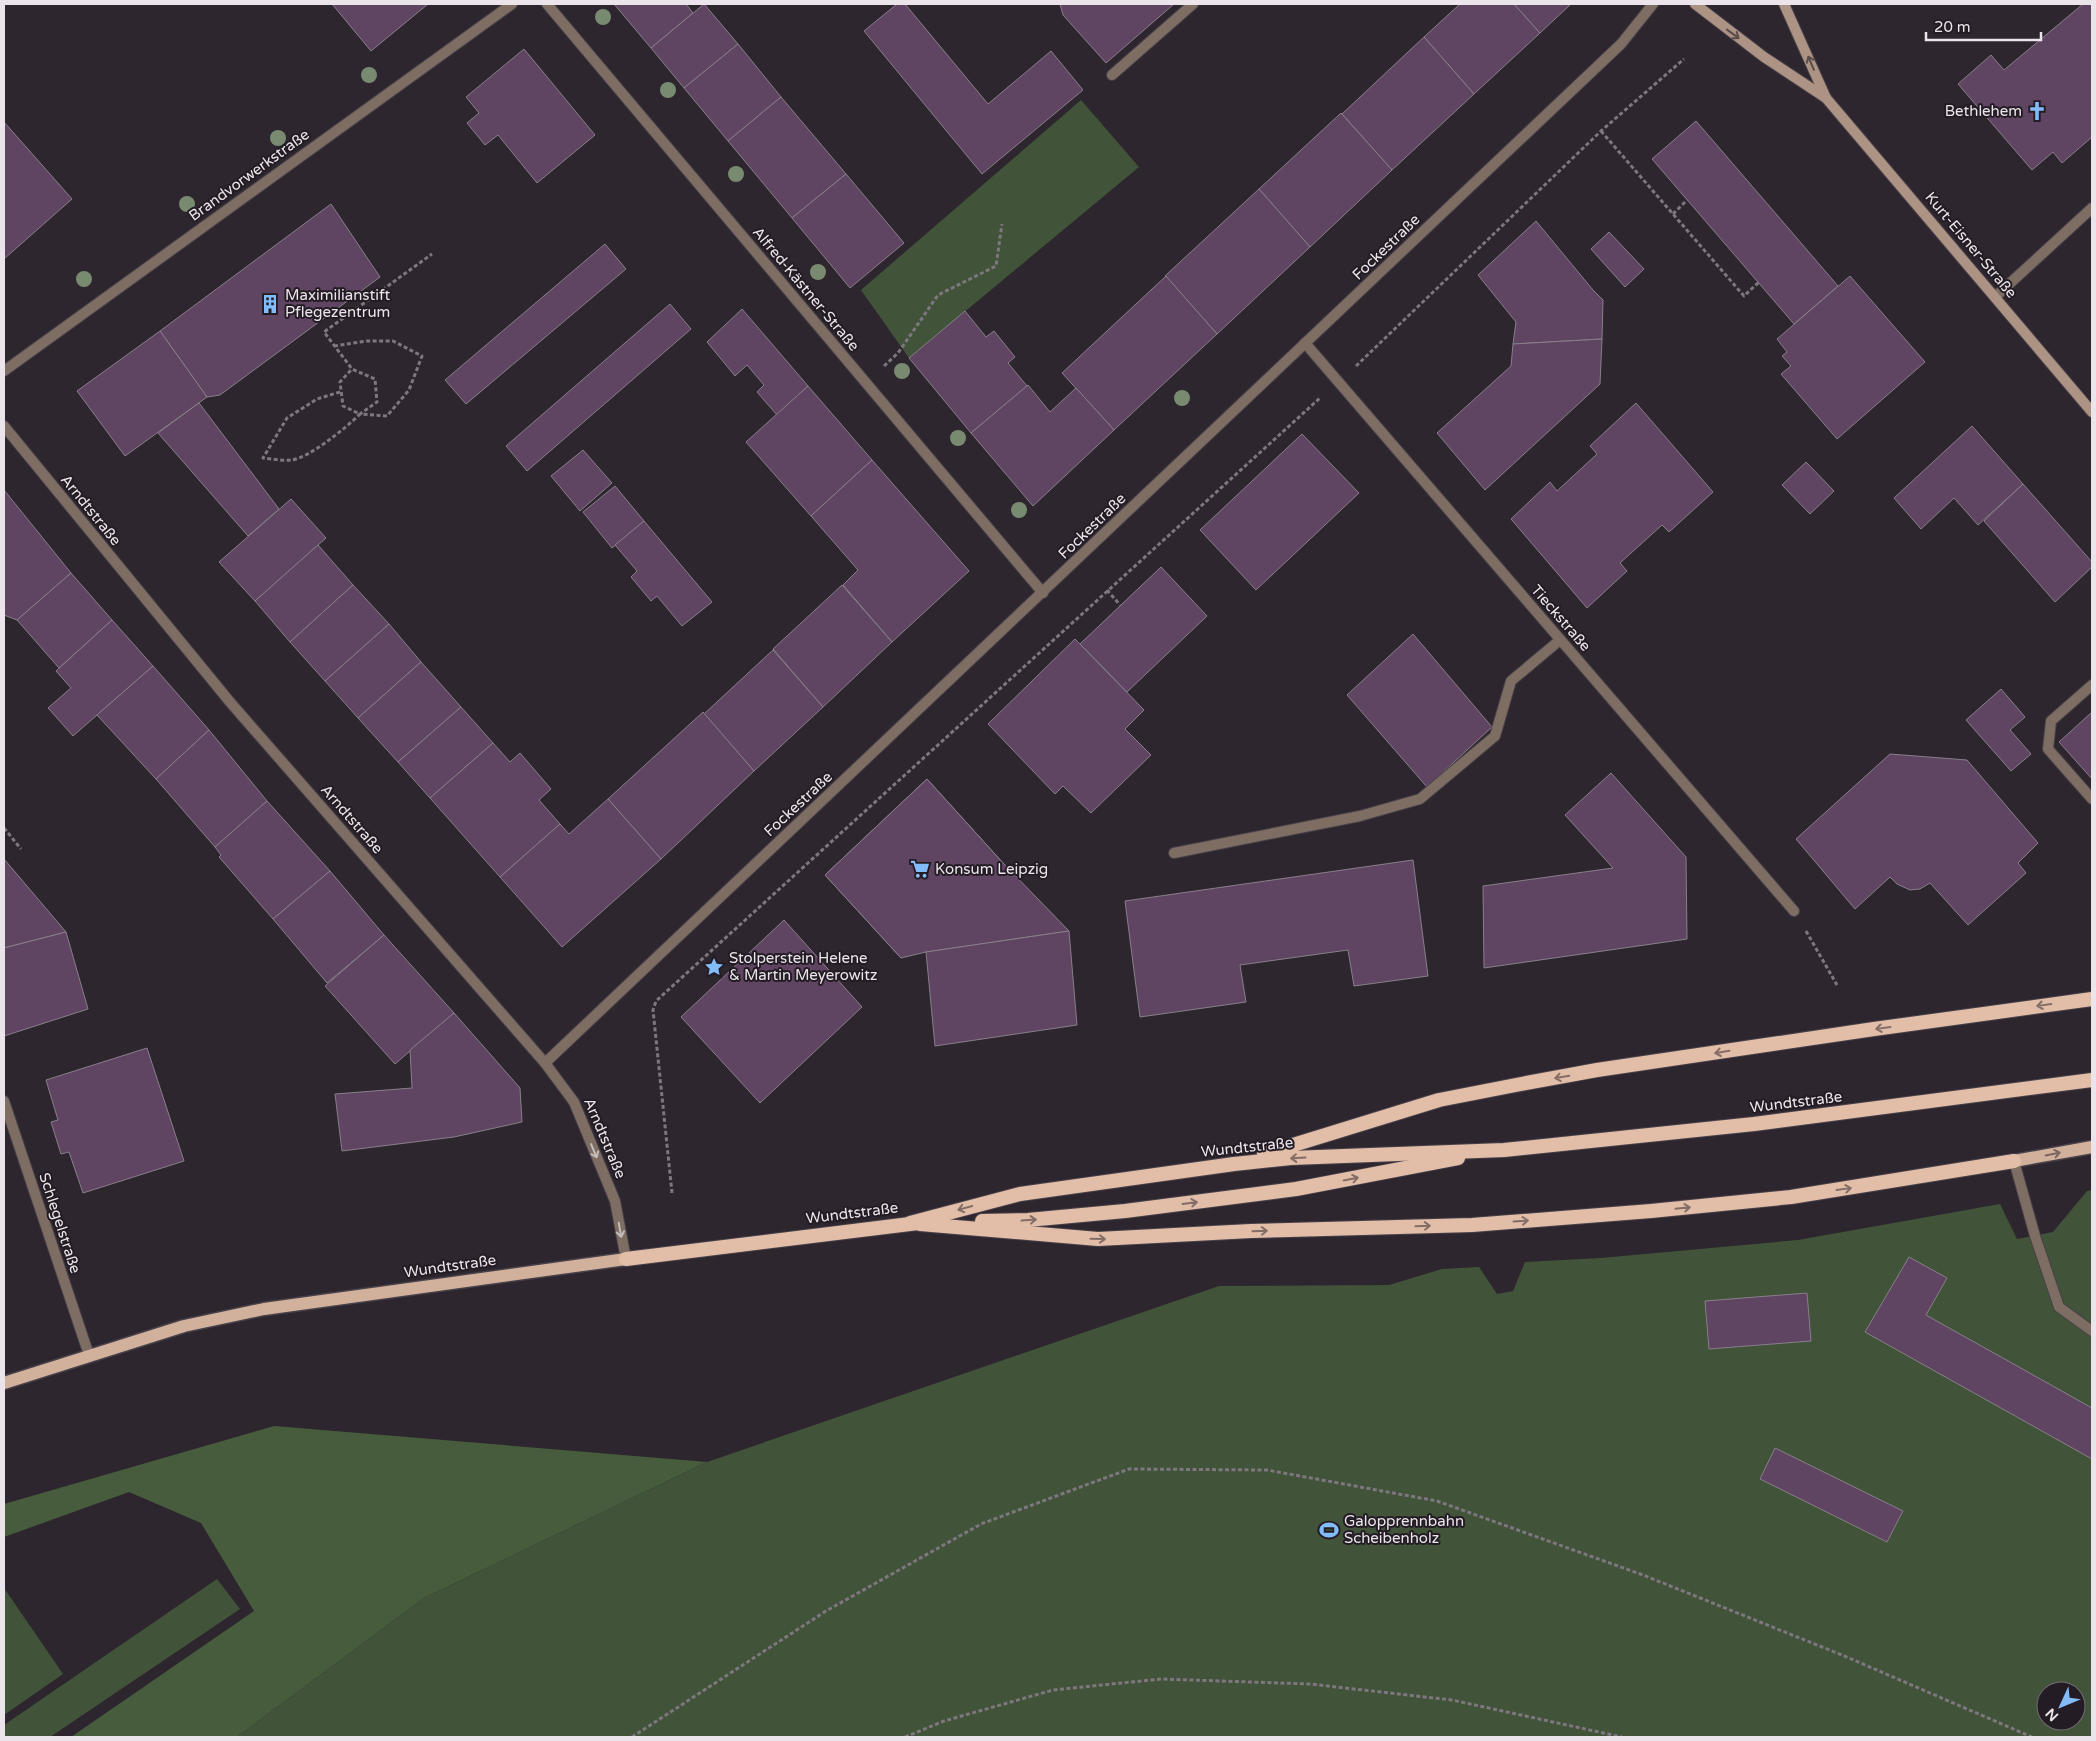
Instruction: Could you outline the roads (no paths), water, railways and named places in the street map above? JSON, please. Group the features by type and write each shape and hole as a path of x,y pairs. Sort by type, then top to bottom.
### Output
{"highway":[{"path":"1234,1164 1439,1100 1606,1069 2092,999"},
{"name":"Wundtstraße","path":"910,1223 1020,1194 1234,1164 1291,1158 1504,1150 1754,1124 2092,1080"},
{"name":"Wundtstraße","path":"626,1258 910,1223 1028,1220 1125,1211 1296,1189 1504,1150"},
{"path":"910,1223 1098,1240 1251,1231 1472,1225 1651,1211 1791,1197 2014,1161"}],"main road":[{"name":"Kurt-Eisner-Straße","path":"1695,4 1764,57 1826,98 2092,412"},
{"name":"Kurt-Eisner-Straße","path":"1784,4 1826,98"},
{"path":"2014,1161 2092,1147"},
{"name":"Wundtstraße","path":"4,1383 184,1326 264,1308 626,1258"}],"street":[{"name":"Brandvorwerkstraße","path":"4,370 512,4"},
{"name":"Alfred-Kästner-Straße","path":"547,4 1043,593"},
{"path":"1112,75 1193,4"},
{"name":"Fockestraße","path":"546,1063 1622,44 1653,4"},
{"path":"1995,297 2092,208"},
{"name":"Tieckstraße","path":"1305,344 1794,912"},
{"name":"Arndtstraße","path":"4,426 230,702 546,1063 574,1102 612,1192 626,1258"},
{"path":"1174,853 1360,816 1420,799 1496,736 1511,682 1560,640"},
{"path":"2092,685 2050,721 2048,749 2092,799"},
{"name":"Schlegelstraße","path":"4,1101 88,1355"},
{"path":"2014,1161 2035,1236 2059,1307 2092,1331"}],"place":[{"name":"Bethlehem","path":"2037,111"},
{"name":"Maximilianstift Pflegezentrum","path":"270,304"},
{"name":"Konsum Leipzig","path":"920,869"},
{"name":"Stolperstein Helene & Martin Meyerowitz","path":"714,967"},
{"name":"Galopprennbahn Scheibenholz","path":"1329,1530"}]}
